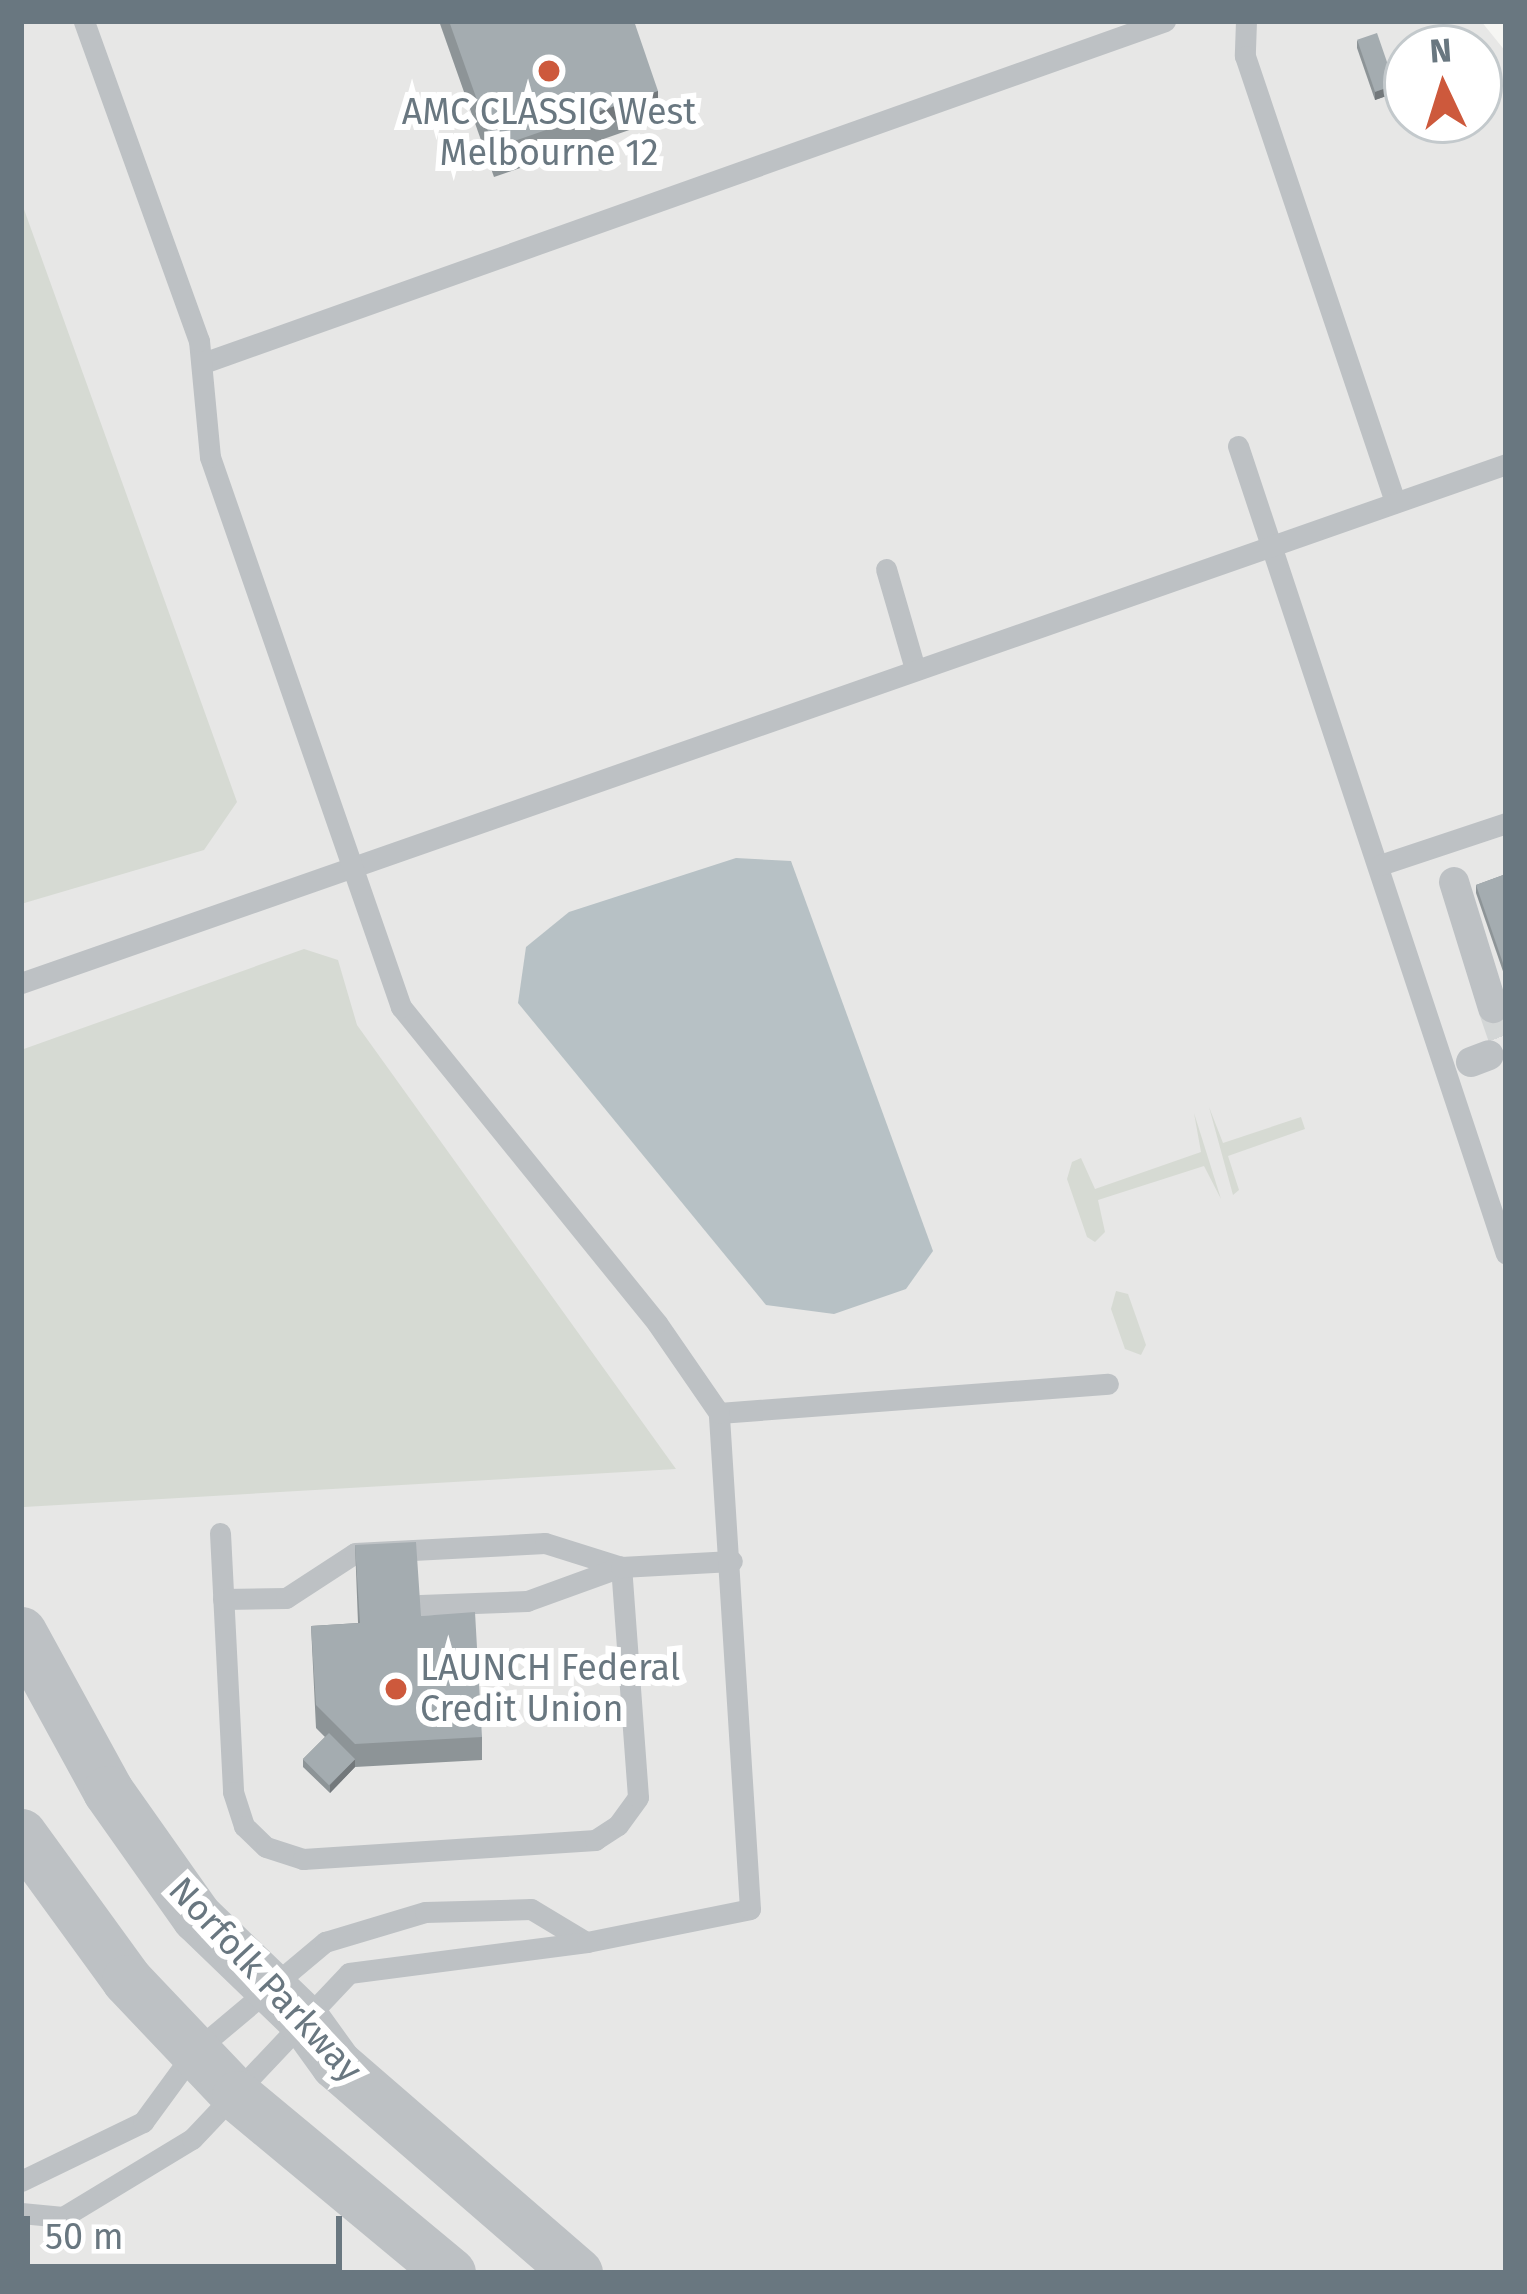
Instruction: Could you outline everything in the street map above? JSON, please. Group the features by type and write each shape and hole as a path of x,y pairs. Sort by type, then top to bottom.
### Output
{"street":[{"path":"1454,882 1493,1008"},
{"name":"Norfolk Parkway","path":"21,1632 108,1791 197,1917 305,2021 336,2064 577,2273"},
{"path":"21,1834 128,1980 238,2096 449,2273"}],"lane":[{"path":"21,2213 63,2217 192,2139 238,2096 349,1973 587,1942 750,1909 732,1561 719,1413 657,1323 401,1007 210,457 202,363 84,21"},
{"path":"202,363 1165,21"},
{"path":"1246,21 1245,56 1395,503"},
{"path":"1238,446 1381,865 1506,1253"},
{"path":"21,983 1506,464"},
{"path":"886,569 915,669"},
{"path":"1381,865 1506,823"},
{"path":"719,1413 1108,1384"},
{"path":"220,1533 233,1792 244,1826 266,1847 304,1859 596,1840 638,1797 621,1567"},
{"path":"223,1599 286,1598 355,1553 545,1543 621,1567"},
{"path":"420,1605 527,1600 621,1567 732,1561"},
{"path":"21,2181 143,2122 195,2051 267,1984 325,1942 425,1912 531,1909 587,1942"}],"shaded area":[{"path":"21,21 1481,21 1483,24 1383,24 1383,144 1503,144 1503,48 1506,52 1506,2273 21,2273"},
{"path":"21,201 237,802 204,850 21,904"},
{"path":"736,858 791,861 933,1251 906,1289 834,1314 766,1305 518,1003 526,947 569,912"},
{"path":"304,949 338,960 357,1025 676,1469 24,1507 21,1050"},
{"path":"1209,1107 1223,1143 1301,1117 1305,1129 1228,1156 1239,1190 1233,1195"},
{"path":"1194,1113 1221,1199 1204,1166 1098,1200 1105,1232 1095,1242 1087,1237 1067,1179 1072,1162 1081,1158 1095,1189 1201,1152"},
{"path":"1116,1291 1128,1294 1146,1345 1141,1355 1125,1349 1111,1309"}],"building":[{"name":"AMC CLASSIC West Melbourne 12","path":"449,21 634,21 658,91 494,148"},
{"path":"1377,33 1383,50 1383,89 1375,92 1357,40"},
{"path":"1506,874 1506,972 1476,885"},
{"name":"LAUNCH Federal Credit Union","path":"416,1542 421,1616 475,1612 482,1737 355,1744 316,1705 311,1626 360,1623 355,1545"},
{"path":"329,1733 355,1759 329,1785 303,1759"}],"tunnel":[{"path":"1493,1008 1506,1045"}],"place":[{"name":"AMC CLASSIC West Melbourne 12","path":"549,71"},
{"name":"LAUNCH Federal Credit Union","path":"396,1689"}]}
